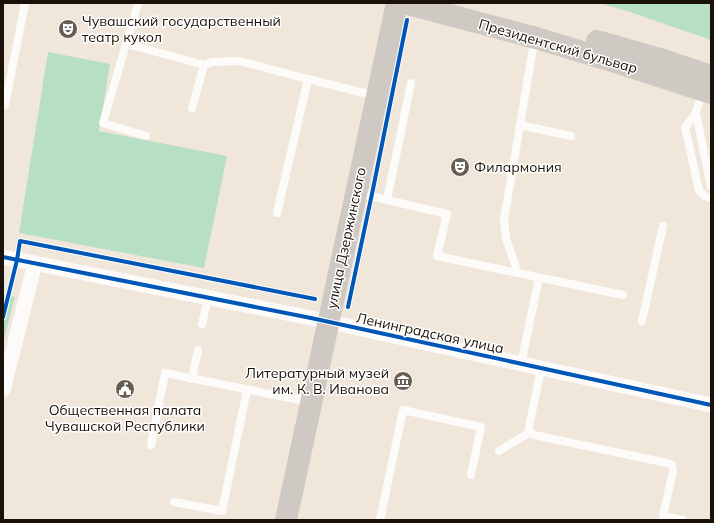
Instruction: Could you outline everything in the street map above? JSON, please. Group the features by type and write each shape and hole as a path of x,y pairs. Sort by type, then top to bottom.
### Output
{"main road":[{"name":"улица Дзержинского","path":"286,520 397,3"},
{"name":"Президентский бульвар","path":"405,3 536,38 706,91"},
{"name":"Президентский бульвар","path":"458,3 660,59 706,91"}],"street":[{"name":"Ленинградская улица","path":"3,258 328,322 711,406"},
{"path":"3,390 35,264"}],"lane":[{"path":"3,105 5,105 25,3"},
{"path":"138,3 103,123 146,136"},
{"path":"517,273 506,239 504,220 536,38"},
{"path":"127,44 204,65 212,62 239,61 377,96"},
{"path":"192,108 204,65"},
{"path":"278,213 308,79"},
{"path":"387,200 411,83"},
{"path":"706,91 696,113 685,127 699,191 704,196 711,198"},
{"path":"696,113 711,187"},
{"path":"520,125 572,136"},
{"path":"356,193 447,214 437,256 623,295"},
{"path":"642,321 663,226"},
{"path":"521,364 539,278"},
{"path":"202,324 208,298"},
{"path":"192,379 198,350"},
{"path":"541,368 529,427 530,432 534,435 672,465 663,516 683,520"},
{"path":"150,445 165,373 311,402"},
{"path":"174,502 222,511 247,390"},
{"path":"380,520 403,410 481,427 471,475"},
{"path":"500,451 530,432"}],"green space":[{"path":"599,3 711,3 711,40 630,12"},
{"path":"48,52 110,64 99,131 227,156 204,268 19,233"},
{"path":"3,295 15,297 3,343"}],"cycle path":[{"path":"348,307 407,20"},
{"path":"3,317 17,260 20,241 315,299"},
{"path":"3,257 311,318 711,405"}],"place":[{"name":"Чувашский государственный театр кукол","path":"68,29"},
{"name":"Филармония","path":"460,167"},
{"name":"Литературный музей им. К. В. Иванова","path":"403,381"},
{"name":"Общественная палата Чувашской Республики","path":"125,389"}]}
